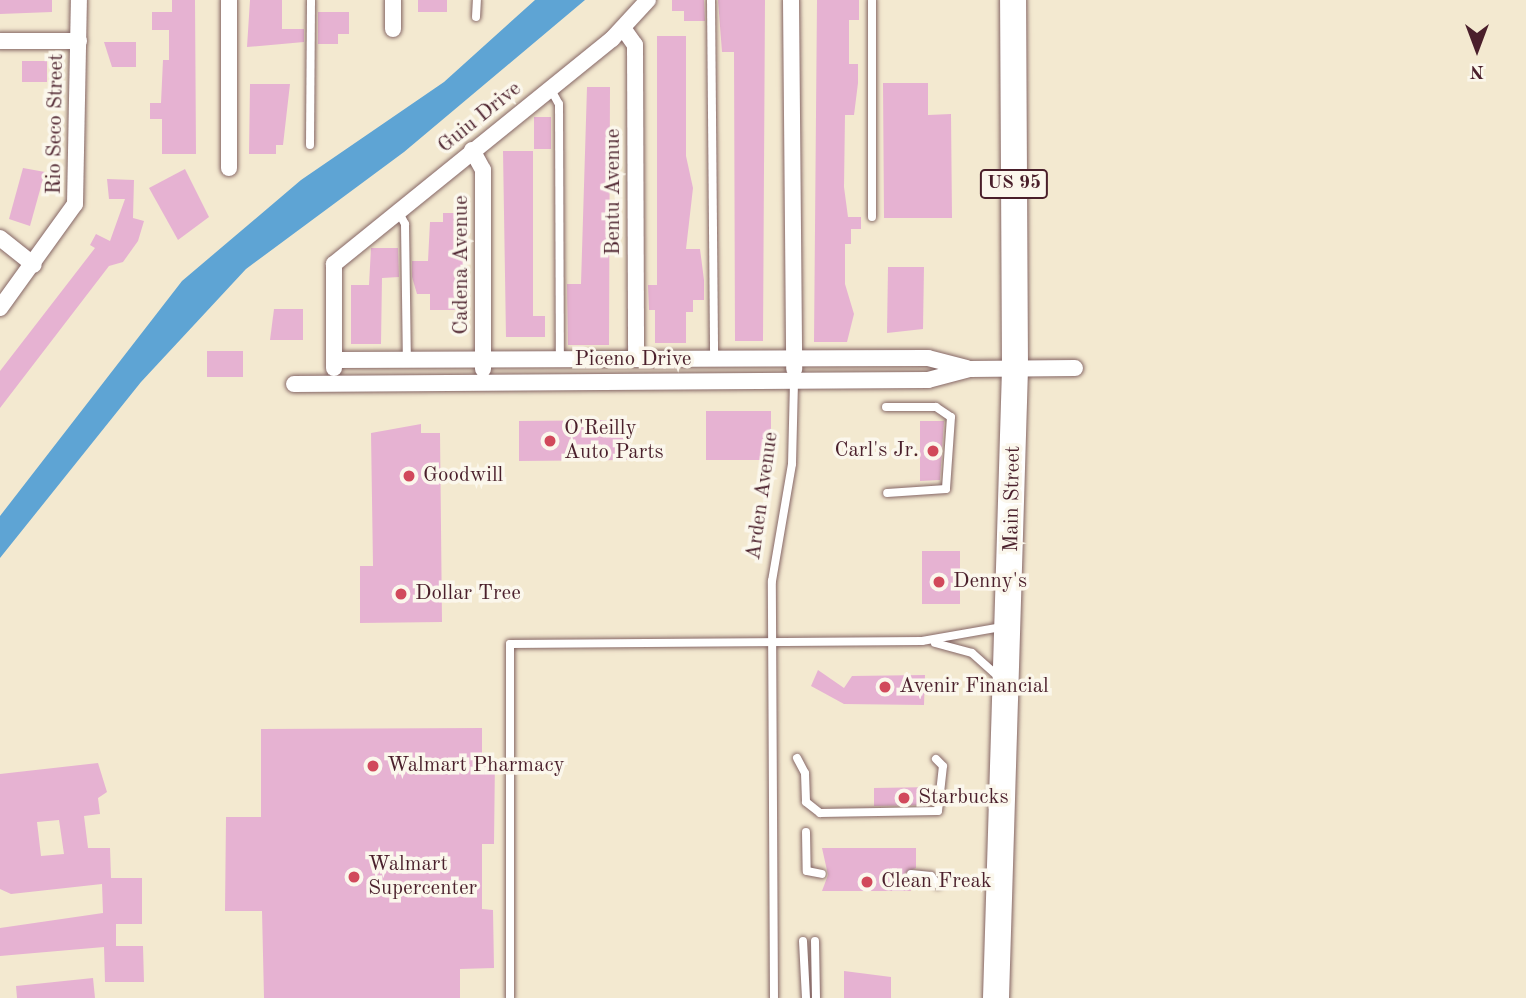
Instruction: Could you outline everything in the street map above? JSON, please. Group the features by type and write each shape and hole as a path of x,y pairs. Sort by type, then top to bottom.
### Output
{"highway":[{"name":"Main Street","path":"996,998 1010,623 1015,368 1013,0"}],"street":[{"name":"Rio Seco Street","path":"0,308 34,265 75,204 79,0"},
{"path":"229,0 229,168"},
{"path":"393,0 393,29"},
{"name":"Guiu Drive","path":"334,360 334,264 623,28 648,0"},
{"name":"Arden Avenue","path":"792,0 794,381"},
{"name":"Bentu Avenue","path":"623,28 635,45 636,359"},
{"path":"0,41 79,41"},
{"name":"Cadena Avenue","path":"472,150 483,170 484,382"},
{"path":"0,238 34,265"},
{"name":"Piceno Drive","path":"334,360 928,358 970,369"},
{"path":"334,360 335,383"},
{"name":"Piceno Drive","path":"294,384 928,380 970,369 1075,368"}],"lane":[{"path":"310,145 312,0"},
{"path":"476,17 477,0"},
{"path":"711,0 713,359"},
{"path":"872,0 872,217"},
{"path":"550,88 559,104 560,359"},
{"path":"397,210 405,224 407,359"},
{"name":"Arden Avenue","path":"774,998 773,568 792,464 794,381"},
{"path":"886,407 936,407 951,416 946,489 887,493"},
{"path":"510,998 510,644 922,641 1010,623"},
{"path":"922,641 972,653 1008,688"},
{"path":"797,758 805,773 806,803 820,813 938,811 943,766 936,759"},
{"path":"806,832 807,871 822,874"},
{"path":"911,874 931,876 938,885"},
{"path":"803,941 806,998"},
{"path":"815,941 816,998"}],"water":[{"path":"535,0 585,0 404,152 246,269 141,382 0,558 0,516 182,281 301,180 444,82"}],"building":[{"path":"0,0 52,0 52,12 0,14"},
{"path":"172,0 195,0 196,154 162,154 162,119 150,119 150,103 161,103 163,60 169,60 169,30 152,30 152,12 172,12"},
{"path":"250,0 282,0 282,29 304,29 304,42 247,47"},
{"path":"418,0 447,0 447,12 418,12"},
{"path":"672,0 704,0 705,21 684,21 684,11 672,11"},
{"path":"718,0 765,0 763,341 735,341 734,52 722,52"},
{"path":"817,0 859,0 859,20 849,20 849,64 858,64 858,83 854,115 845,115 844,187 848,217 861,217 861,229 851,229 851,244 845,244 845,284 854,314 847,342 814,342"},
{"path":"318,12 349,12 349,34 338,34 338,44 318,44"},
{"path":"657,36 686,36 686,156 693,188 686,249 700,249 704,300 693,300 693,312 686,312 686,343 655,343 655,310 649,310 648,285 657,285"},
{"path":"104,42 136,42 136,67 112,67"},
{"path":"22,61 47,61 47,82 22,82"},
{"path":"883,83 928,83 928,115 951,114 952,218 884,218"},
{"path":"250,84 290,84 283,145 276,145 276,154 249,154"},
{"path":"587,87 610,87 609,345 568,345 567,284 581,284"},
{"path":"534,117 551,117 551,149 534,149"},
{"path":"503,151 533,151 533,316 545,316 545,337 506,337"},
{"path":"23,168 45,172 30,226 9,219"},
{"path":"185,169 209,217 178,240 149,188"},
{"path":"107,179 134,180 133,218 144,221 138,241 123,262 109,266 0,408 0,371 95,248 90,245 96,234 110,241 125,199 109,199"},
{"path":"443,213 459,213 464,262 459,310 430,310 430,294 417,294 412,277 412,261 428,261 430,222 443,222"},
{"path":"371,248 398,248 399,277 382,278 381,344 351,344 351,285 369,285"},
{"path":"888,267 924,267 923,329 887,333"},
{"path":"274,309 303,309 303,340 270,340"},
{"path":"207,351 243,351 243,377 207,377"},
{"path":"706,411 771,411 771,460 706,460"},
{"path":"626,420 627,460 519,461 519,421"},
{"name":"Carl's Jr.","path":"920,421 944,421 940,480 920,481"},
{"path":"421,424 421,433 440,433 442,622 360,623 360,566 373,566 371,433"},
{"name":"Denny's","path":"922,551 960,551 960,604 922,604"},
{"name":"Avenir Financial","path":"818,670 844,688 852,676 925,675 924,705 844,704 811,686"},
{"name":"Walmart Supercenter","path":"482,728 482,759 495,759 494,844 482,844 482,909 493,910 494,968 460,969 460,998 264,998 262,911 225,911 226,817 261,817 261,729"},
{"path":"98,763 107,792 98,798 100,814 84,816 88,848 110,848 111,878 142,878 142,924 116,924 116,946 143,946 144,982 105,982 104,947 0,956 0,928 103,913 102,884 11,894 0,889 0,774","holes":["59,820 64,854 41,856 37,822"]},
{"name":"Starbucks","path":"934,787 932,805 874,806 874,788"},
{"name":"Clean Freak","path":"822,848 916,848 916,868 905,873 911,891 822,891 828,875"},
{"path":"844,971 891,977 891,998 844,998"},
{"path":"93,978 95,998 17,998 16,986"}],"place":[{"name":"O'Reilly Auto Parts","path":"550,441"},
{"name":"Carl's Jr.","path":"933,451"},
{"name":"Goodwill","path":"409,476"},
{"name":"Denny's","path":"939,582"},
{"name":"Dollar Tree","path":"401,594"},
{"name":"Avenir Financial","path":"885,687"},
{"name":"Walmart Pharmacy","path":"373,766"},
{"name":"Starbucks","path":"904,798"},
{"name":"Walmart Supercenter","path":"354,877"},
{"name":"Clean Freak","path":"867,882"}]}
